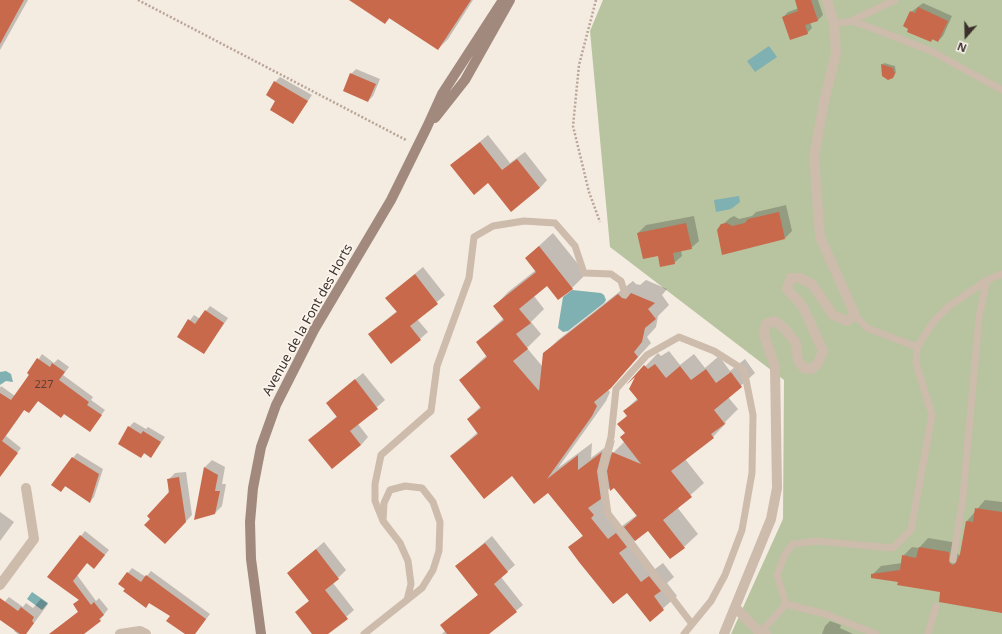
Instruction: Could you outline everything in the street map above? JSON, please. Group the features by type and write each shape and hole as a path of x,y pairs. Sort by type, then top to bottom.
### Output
{"main road":[{"name":"Avenue de la Font des Horts","path":"261,634 250,559 250,522 253,488 261,447 276,405 292,370 391,200 442,94 454,73 503,0"},
{"name":"Avenue de la Font des Horts","path":"427,127 465,80 510,0"}],"street":[{"path":"724,634 771,519 778,488 775,367 764,335 766,324 774,321 783,327 796,343 798,361 804,368 812,368 818,363 823,351 803,307 788,289 791,278 800,278 812,284 833,316 847,321 855,314 820,237 814,156 824,102 836,54 834,24 827,0"},
{"path":"0,586 34,539 26,488"},
{"path":"735,607 763,633"},
{"path":"120,634 140,631 146,634"}],"lane":[{"path":"834,24 851,20 895,0"},
{"path":"851,20 931,51 1002,90"},
{"path":"407,600 411,584 408,561 400,544 383,521 375,501 375,484 381,455 431,411 437,366 469,278 474,236 493,226 524,221 555,223 575,246 584,273 611,274 621,281 625,294"},
{"path":"786,604 777,575 785,554 793,544 816,541 893,548 911,530 932,415 916,363 917,347 934,321 948,307 988,280 1002,274"},
{"path":"953,560 963,497 979,317 988,280"},
{"path":"855,314 867,328 917,347"},
{"path":"684,634 711,601 725,575 742,530 752,473 753,415 744,370 714,350 679,337 647,355 616,389 611,437 602,471 608,514 692,624"},
{"path":"364,634 422,588 433,570 439,551 440,522 432,502 422,488 405,486 390,490 384,503 383,521"},
{"path":"763,633 786,604"},
{"path":"786,604 825,614 876,634"},
{"path":"928,634 936,606"}],"path":[{"path":"138,0 417,146"},
{"path":"596,0 579,65 573,126 589,192 600,222"}],"green space":[{"path":"603,0 1002,0 1002,634 731,634 783,519 784,380 610,247 590,31"}],"water":[{"path":"769,46 777,57 755,72 747,61"},
{"path":"739,196 740,202 731,209 716,212 714,200"},
{"path":"572,290 601,293 604,295 606,300 568,331 563,332 558,328 563,297"},
{"path":"6,371 11,374 13,382 6,381 0,385 0,372"},
{"path":"32,592 48,603 42,610 27,599"}],"building":[{"path":"0,0 24,0 0,44"},
{"path":"349,0 471,0 438,50 389,18 385,24"},
{"path":"795,0 811,0 818,21 805,25 808,34 790,40 782,17 798,11"},
{"path":"918,7 948,21 938,42 932,39 931,42 907,32 908,29 903,26 910,11 915,13"},
{"path":"881,64 893,68 895,74 893,78 888,80 882,76"},
{"path":"350,73 376,84 368,102 343,91"},
{"path":"274,81 308,101 293,124 270,110 275,101 266,95"},
{"path":"480,142 502,170 517,159 540,188 511,212 488,183 474,195 450,165"},
{"path":"779,212 785,239 722,255 717,230 721,224 727,223 732,226 745,223 748,219"},
{"path":"686,223 692,249 673,253 675,264 660,267 658,256 643,259 637,233"},
{"path":"539,246 573,289 558,300 547,286 519,309 531,323 516,334 528,349 513,361 539,391 543,353 618,294 622,298 626,299 631,293 655,303 648,309 656,319 645,328 642,342 634,352 638,357 611,388 594,402 597,406 592,416 547,479 578,455 578,470 602,452 597,471 601,499 588,508 594,515 591,518 608,539 616,533 627,547 619,553 641,582 649,576 661,591 654,596 664,610 650,622 627,593 613,604 579,562 568,547 583,536 548,493 534,504 512,476 484,499 450,456 478,434 467,419 481,408 459,380 487,357 476,342 504,320 493,306 536,272 525,258"},
{"path":"415,274 438,304 410,326 421,340 391,364 368,334 397,312 385,298"},
{"path":"205,310 224,323 204,354 177,337 188,319 195,324"},
{"path":"37,358 50,367 52,363 65,372 59,380 89,402 87,405 102,415 90,432 64,414 61,418 38,401 29,413 24,410 2,441 18,453 0,477 0,393 11,400 29,375 27,373"},
{"path":"655,364 666,378 680,366 691,380 706,369 716,383 731,372 742,387 714,410 725,424 711,434 714,438 671,471 692,497 663,520 685,548 670,559 648,531 635,541 624,527 637,516 614,488 610,491 607,471 612,452 641,464 620,437 625,433 617,424 627,416 623,411 638,400 629,389 635,377 626,385 644,365 648,369"},
{"path":"355,379 378,409 350,431 361,445 332,469 308,440 337,417 326,403"},
{"path":"128,426 141,434 143,431 161,442 151,458 144,453 141,458 118,444"},
{"path":"72,457 99,474 90,503 65,486 61,492 51,485"},
{"path":"204,467 218,475 215,491 220,491 215,514 194,520"},
{"path":"179,477 186,522 165,544 144,525 150,519 147,516 169,492 167,479"},
{"path":"975,508 1002,512 1002,613 939,602 940,592 897,585 898,582 871,578 871,574 900,570 902,555 916,558 919,547 949,552 949,562 952,565 955,564 960,554 966,521 973,522"},
{"path":"80,535 105,555 94,569 87,563 73,581 91,605 94,602 104,615 99,619 101,621 84,634 49,634 78,612 73,604 79,600 47,577"},
{"path":"485,543 508,572 494,584 517,612 489,634 447,634 440,625 478,595 455,566"},
{"path":"316,549 339,579 325,590 348,619 328,634 312,634 295,612 309,601 287,573"},
{"path":"127,572 141,582 146,575 206,619 195,634 185,634 166,621 170,616 149,603 146,608 123,591 125,589 118,584"},
{"path":"0,598 18,611 21,607 34,617 32,621 34,623 26,634 20,634 0,620"}]}
